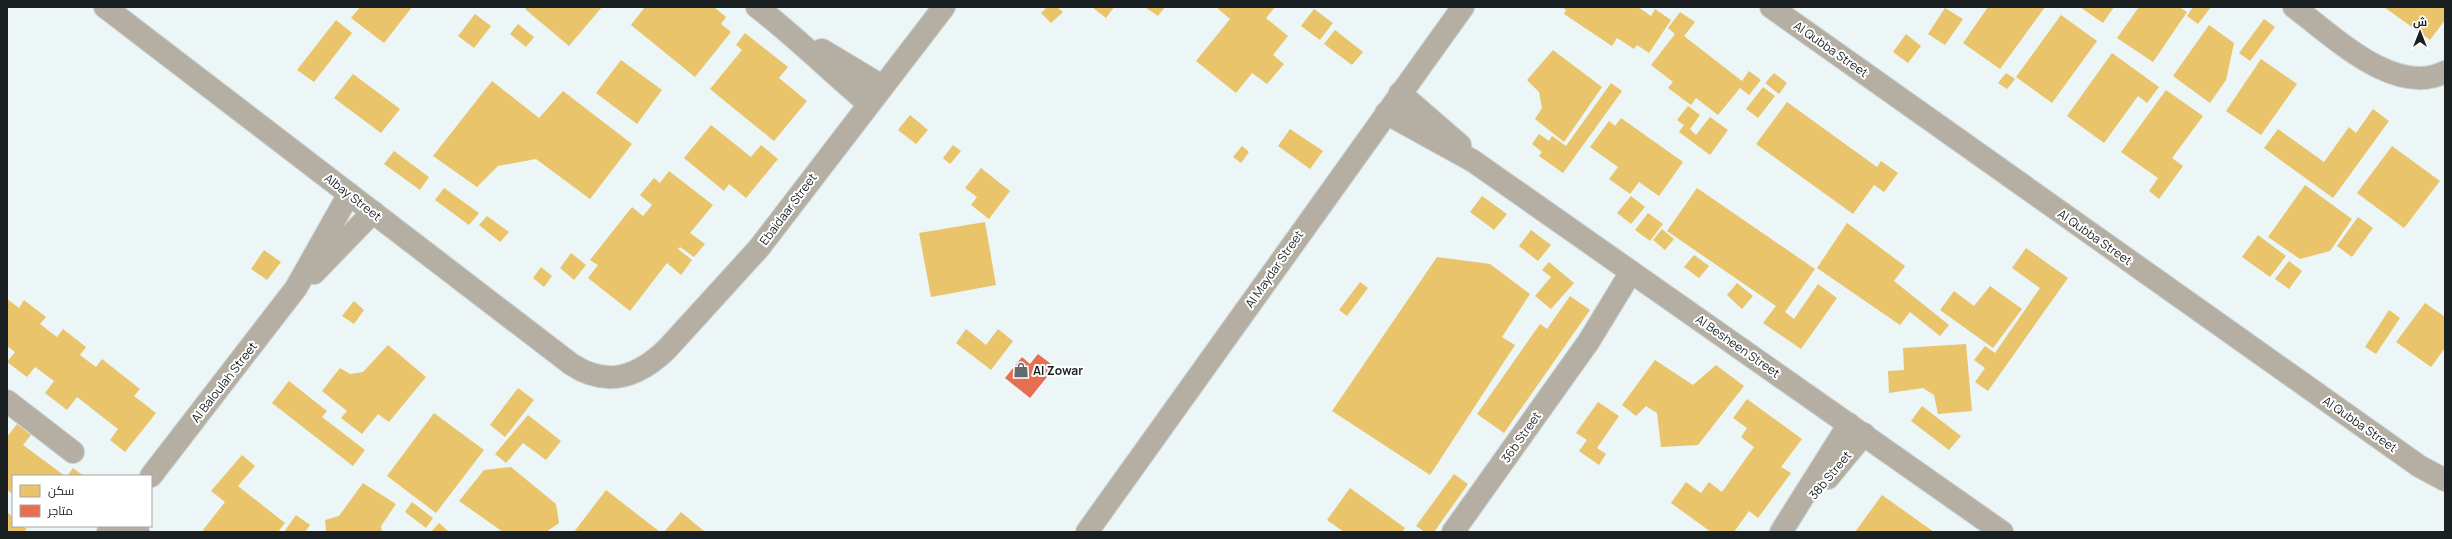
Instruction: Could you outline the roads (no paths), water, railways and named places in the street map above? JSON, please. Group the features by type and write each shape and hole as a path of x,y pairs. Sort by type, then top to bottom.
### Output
{"street":[{"name":"Albay Street","path":"106,7 571,364 587,373 606,377"},
{"path":"757,7 797,38 882,86"},
{"name":"Ebaidaar Street","path":"606,377 621,376 637,372 653,362 759,248 944,7"},
{"name":"Al Maydar Street","path":"1087,532 1463,7"},
{"name":"Al Qubba Street","path":"1771,7 2420,466 2445,480"},
{"path":"2294,7 2383,71 2414,79 2429,78 2445,72"},
{"path":"797,38 815,58 869,104"},
{"name":"Al Besheen Street","path":"1400,93 1452,138 1473,161"},
{"name":"Al Besheen Street","path":"1386,113 1473,161 2002,532"},
{"name":"Al Baloulah Street","path":"296,288 349,194"},
{"name":"Al Baloulah Street","path":"152,475 296,288 372,212"},
{"name":"36b Street","path":"1454,532 1589,341 1639,277"},
{"path":"7,401 73,452"},
{"name":"38b Street","path":"1781,532 1856,429"},
{"name":"Al Qubba Street","path":"2420,466 2445,496"}],"place":[{"name":"Al Zowar","path":"1021,370"}]}
